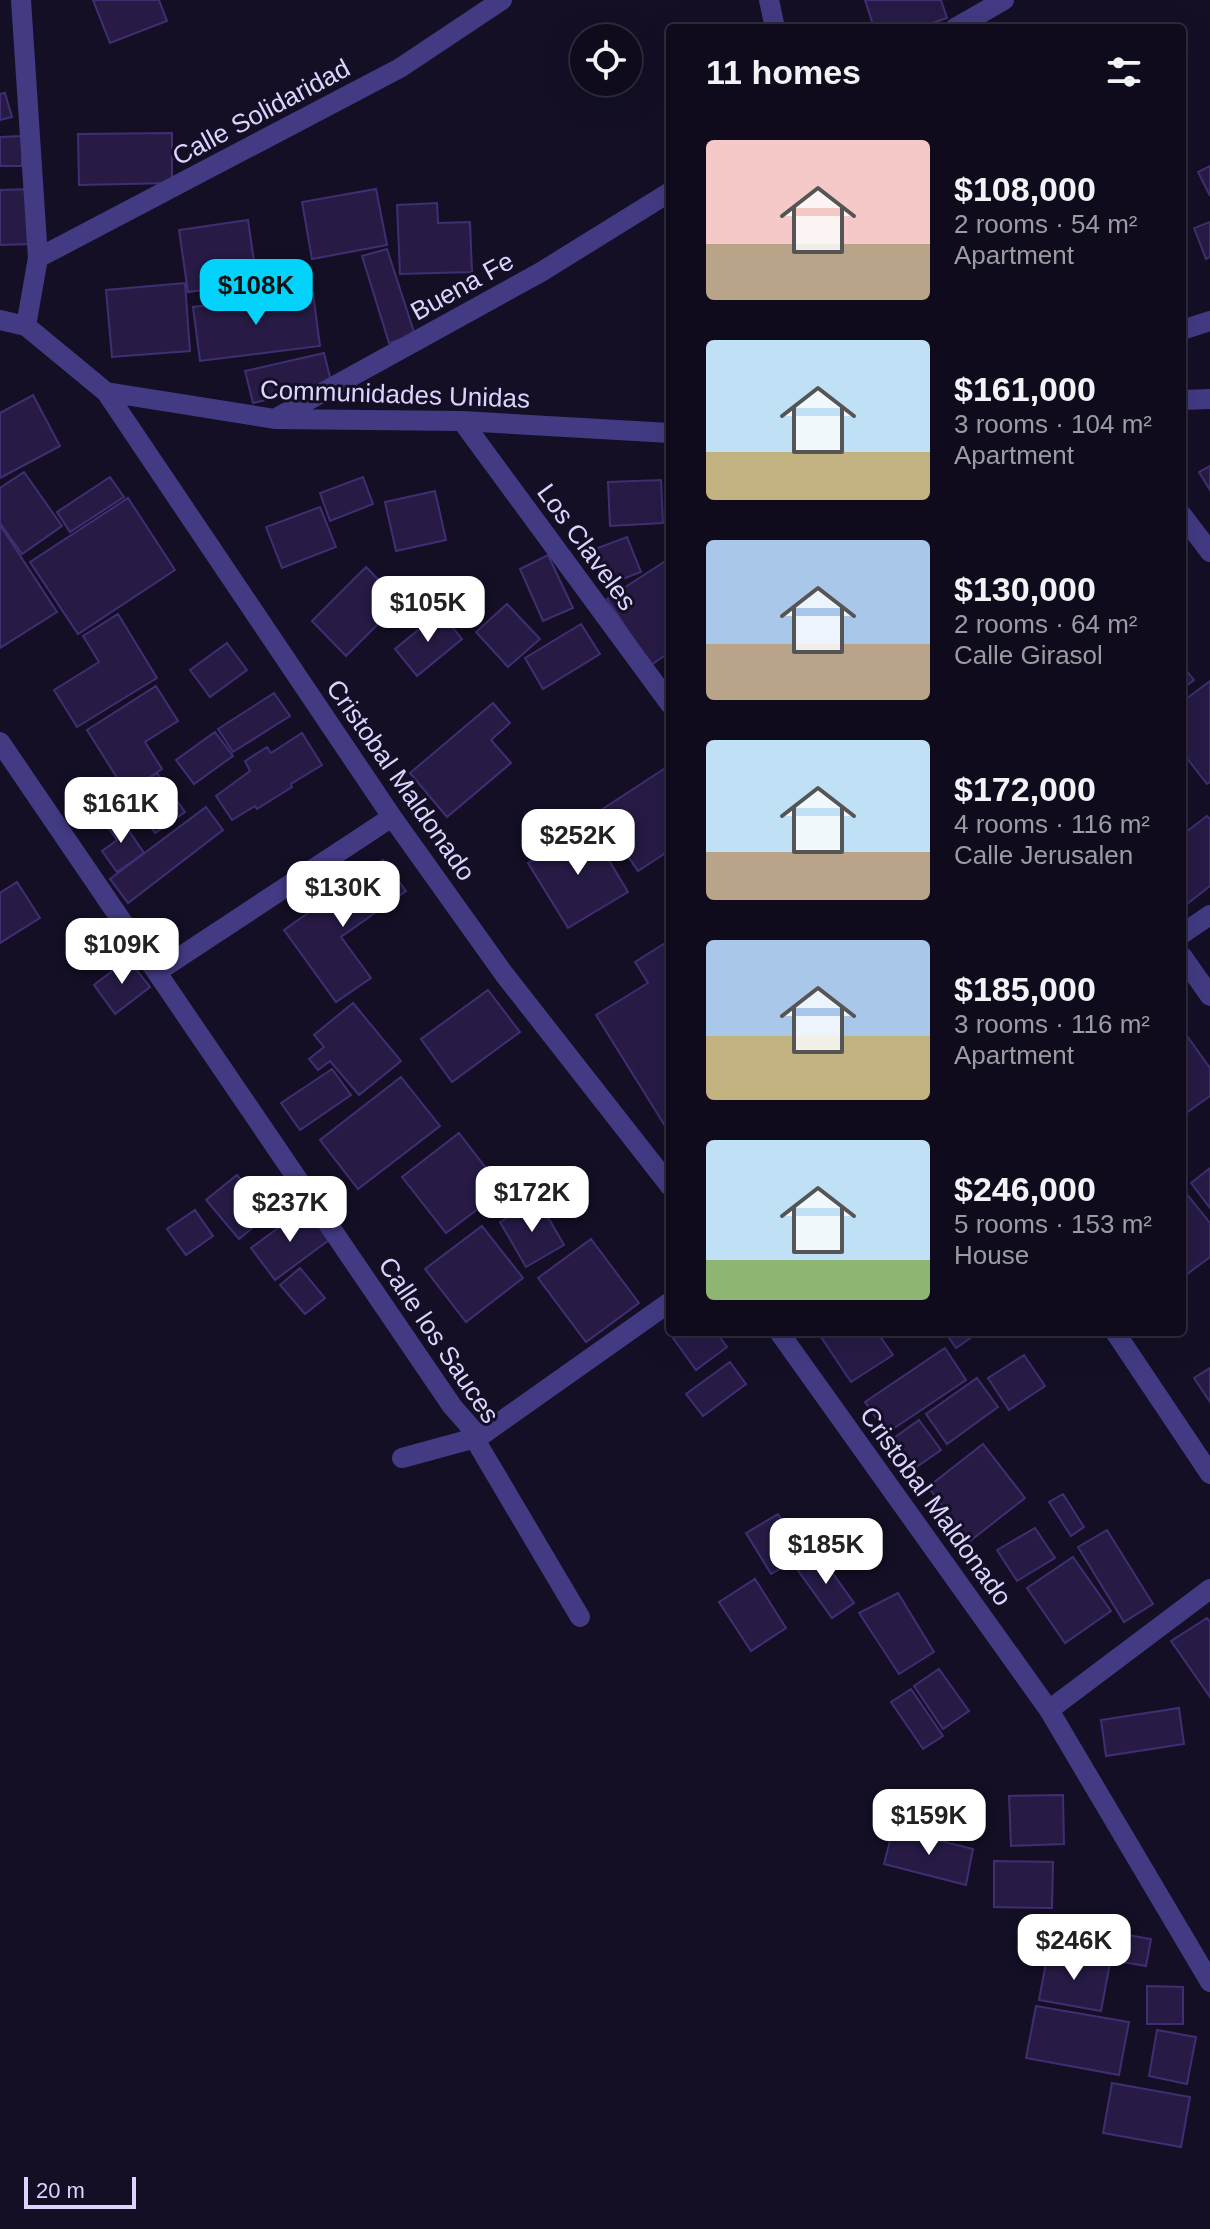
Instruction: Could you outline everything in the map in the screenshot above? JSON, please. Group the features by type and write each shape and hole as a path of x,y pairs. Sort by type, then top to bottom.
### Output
{"street":[{"path":"21,0 38,258 26,326"},
{"name":"Calle Solidaridad","path":"38,258 400,68 502,0"},
{"path":"769,0 774,24"},
{"path":"962,24 1004,0"},
{"name":"Buena Fe","path":"275,419 541,272 666,194"},
{"path":"0,320 26,326 106,392"},
{"path":"1186,329 1210,321"},
{"name":"Communidades Unidas","path":"106,392 275,419 462,421 666,433"},
{"name":"Cristobal Maldonado","path":"106,392 392,817 504,974 666,1181"},
{"path":"1186,400 1210,399"},
{"name":"Los Claveles","path":"462,421 666,699"},
{"path":"1186,520 1210,552"},
{"name":"Calle los Sauces","path":"0,742 452,1406 479,1437 477,1443 580,1617"},
{"path":"157,972 392,817"},
{"path":"1186,931 1210,915"},
{"path":"1186,962 1210,996"},
{"path":"402,1458 479,1437 666,1305"},
{"name":"Cristobal Maldonado","path":"782,1336 1049,1710 1210,1982"},
{"path":"1118,1336 1210,1474"},
{"path":"1049,1710 1210,1589"}],"building":[{"path":"93,0 159,0 167,21 110,43"},
{"path":"865,0 941,0 947,18 929,24 873,24"},
{"path":"5,93 12,117 0,120 0,94"},
{"path":"172,133 172,183 79,185 78,134"},
{"path":"22,136 22,166 0,166 0,137"},
{"path":"1210,166 1210,196 1198,172"},
{"path":"32,189 32,244 0,245 0,190"},
{"path":"376,189 387,245 312,259 302,202"},
{"path":"437,203 438,223 470,222 472,272 400,274 397,205"},
{"path":"248,220 257,282 188,292 179,230"},
{"path":"1210,222 1210,257 1206,259 1194,228"},
{"path":"387,249 415,335 389,343 362,256"},
{"path":"185,283 190,351 112,357 106,290"},
{"path":"313,293 320,346 200,361 193,307"},
{"path":"324,353 332,385 253,403 245,371"},
{"path":"33,395 60,446 0,478 0,413"},
{"path":"1210,466 1210,490 1199,472"},
{"path":"24,472 62,526 22,554 0,523 0,488"},
{"path":"110,477 124,497 70,532 57,512"},
{"path":"363,477 373,504 330,521 320,493"},
{"path":"661,480 663,523 610,526 608,482"},
{"path":"435,491 446,540 396,551 385,502"},
{"path":"128,498 175,570 78,634 30,562"},
{"path":"320,507 336,547 282,568 266,527"},
{"path":"0,525 57,612 0,648"},
{"path":"627,537 641,572 610,584 595,549"},
{"path":"548,555 573,608 543,621 520,569"},
{"path":"666,561 666,655 651,665 607,599"},
{"path":"366,567 400,602 346,656 312,621"},
{"path":"507,604 540,639 508,667 476,632"},
{"path":"440,612 462,639 417,676 395,649"},
{"path":"118,614 157,678 77,727 54,690 99,662 83,636"},
{"path":"581,624 600,654 543,689 525,658"},
{"path":"227,643 247,670 210,697 190,670"},
{"path":"1186,670 1194,680 1186,686"},
{"path":"1210,681 1210,782 1207,784 1186,757 1186,699"},
{"path":"156,686 178,721 145,742 162,769 126,792 87,730"},
{"path":"274,693 290,716 233,752 218,729"},
{"path":"493,703 510,723 491,740 511,763 447,817 410,773"},
{"path":"215,732 233,756 194,784 176,760"},
{"path":"302,733 322,765 257,809 255,806 232,820 216,796 250,771 245,761 267,747 271,753"},
{"path":"666,768 666,853 638,871 598,812"},
{"path":"157,773 185,812 155,833 127,794"},
{"path":"206,807 223,830 128,903 110,879"},
{"path":"117,813 144,853 117,872 102,851 117,840 104,822"},
{"path":"1207,816 1210,819 1210,886 1187,904 1186,903 1186,832"},
{"path":"589,827 628,892 568,928 528,863"},
{"path":"383,860 406,891 341,937 371,978 336,1002 284,930"},
{"path":"17,882 40,918 0,943 0,893"},
{"path":"666,943 666,1128 596,1015 648,983 635,962"},
{"path":"128,959 150,987 115,1014 94,985"},
{"path":"488,990 520,1032 452,1082 421,1039"},
{"path":"353,1003 401,1061 359,1095 330,1061 318,1070 309,1059 324,1047 314,1035"},
{"path":"1186,1035 1210,1068 1210,1096 1186,1113"},
{"path":"332,1069 351,1095 300,1130 281,1103"},
{"path":"401,1077 440,1126 358,1189 320,1140"},
{"path":"459,1133 503,1190 446,1233 402,1177"},
{"path":"1210,1168 1210,1208 1191,1183"},
{"path":"237,1175 269,1214 239,1239 206,1200"},
{"path":"1186,1193 1210,1223 1210,1257 1186,1275"},
{"path":"538,1200 564,1245 526,1267 500,1222"},
{"path":"305,1208 329,1240 275,1280 251,1248"},
{"path":"195,1210 213,1236 186,1255 167,1229"},
{"path":"482,1226 523,1278 466,1322 425,1269"},
{"path":"591,1239 639,1303 586,1342 538,1278"},
{"path":"300,1268 325,1298 305,1314 280,1285"},
{"path":"719,1336 727,1347 696,1370 673,1338"},
{"path":"880,1336 893,1355 851,1382 821,1337"},
{"path":"948,1336 973,1336 956,1348"},
{"path":"945,1348 966,1380 887,1433 865,1402"},
{"path":"1024,1355 1045,1386 1009,1410 988,1378"},
{"path":"730,1362 746,1384 703,1416 686,1394"},
{"path":"1210,1368 1210,1402 1194,1378"},
{"path":"977,1378 998,1407 947,1444 926,1414"},
{"path":"919,1420 941,1450 912,1470 891,1440"},
{"path":"983,1444 1025,1498 970,1541 928,1487"},
{"path":"1063,1494 1084,1527 1071,1536 1049,1502"},
{"path":"778,1514 804,1555 771,1574 746,1533"},
{"path":"1035,1528 1055,1558 1017,1581 997,1550"},
{"path":"1107,1530 1153,1604 1124,1622 1078,1547"},
{"path":"819,1554 854,1603 832,1618 797,1569"},
{"path":"1073,1557 1111,1611 1065,1643 1027,1588"},
{"path":"755,1579 786,1628 751,1651 719,1602"},
{"path":"898,1593 934,1652 899,1674 859,1613"},
{"path":"1207,1618 1210,1622 1210,1697 1171,1641"},
{"path":"939,1669 969,1711 943,1729 914,1686"},
{"path":"911,1689 943,1736 923,1749 891,1702"},
{"path":"1179,1708 1184,1744 1106,1756 1101,1720"},
{"path":"1063,1795 1064,1844 1011,1846 1009,1796"},
{"path":"893,1829 973,1849 966,1885 884,1864"},
{"path":"994,1861 1053,1862 1052,1908 994,1907"},
{"path":"1099,1930 1151,1939 1146,1966 1094,1957"},
{"path":"1048,1952 1110,1963 1101,2011 1039,2000"},
{"path":"1147,1986 1183,1987 1183,2024 1147,2024"},
{"path":"1036,2006 1129,2022 1119,2075 1026,2058"},
{"path":"1157,2030 1196,2037 1187,2084 1149,2076"},
{"path":"1112,2083 1190,2097 1181,2147 1103,2133"}]}
